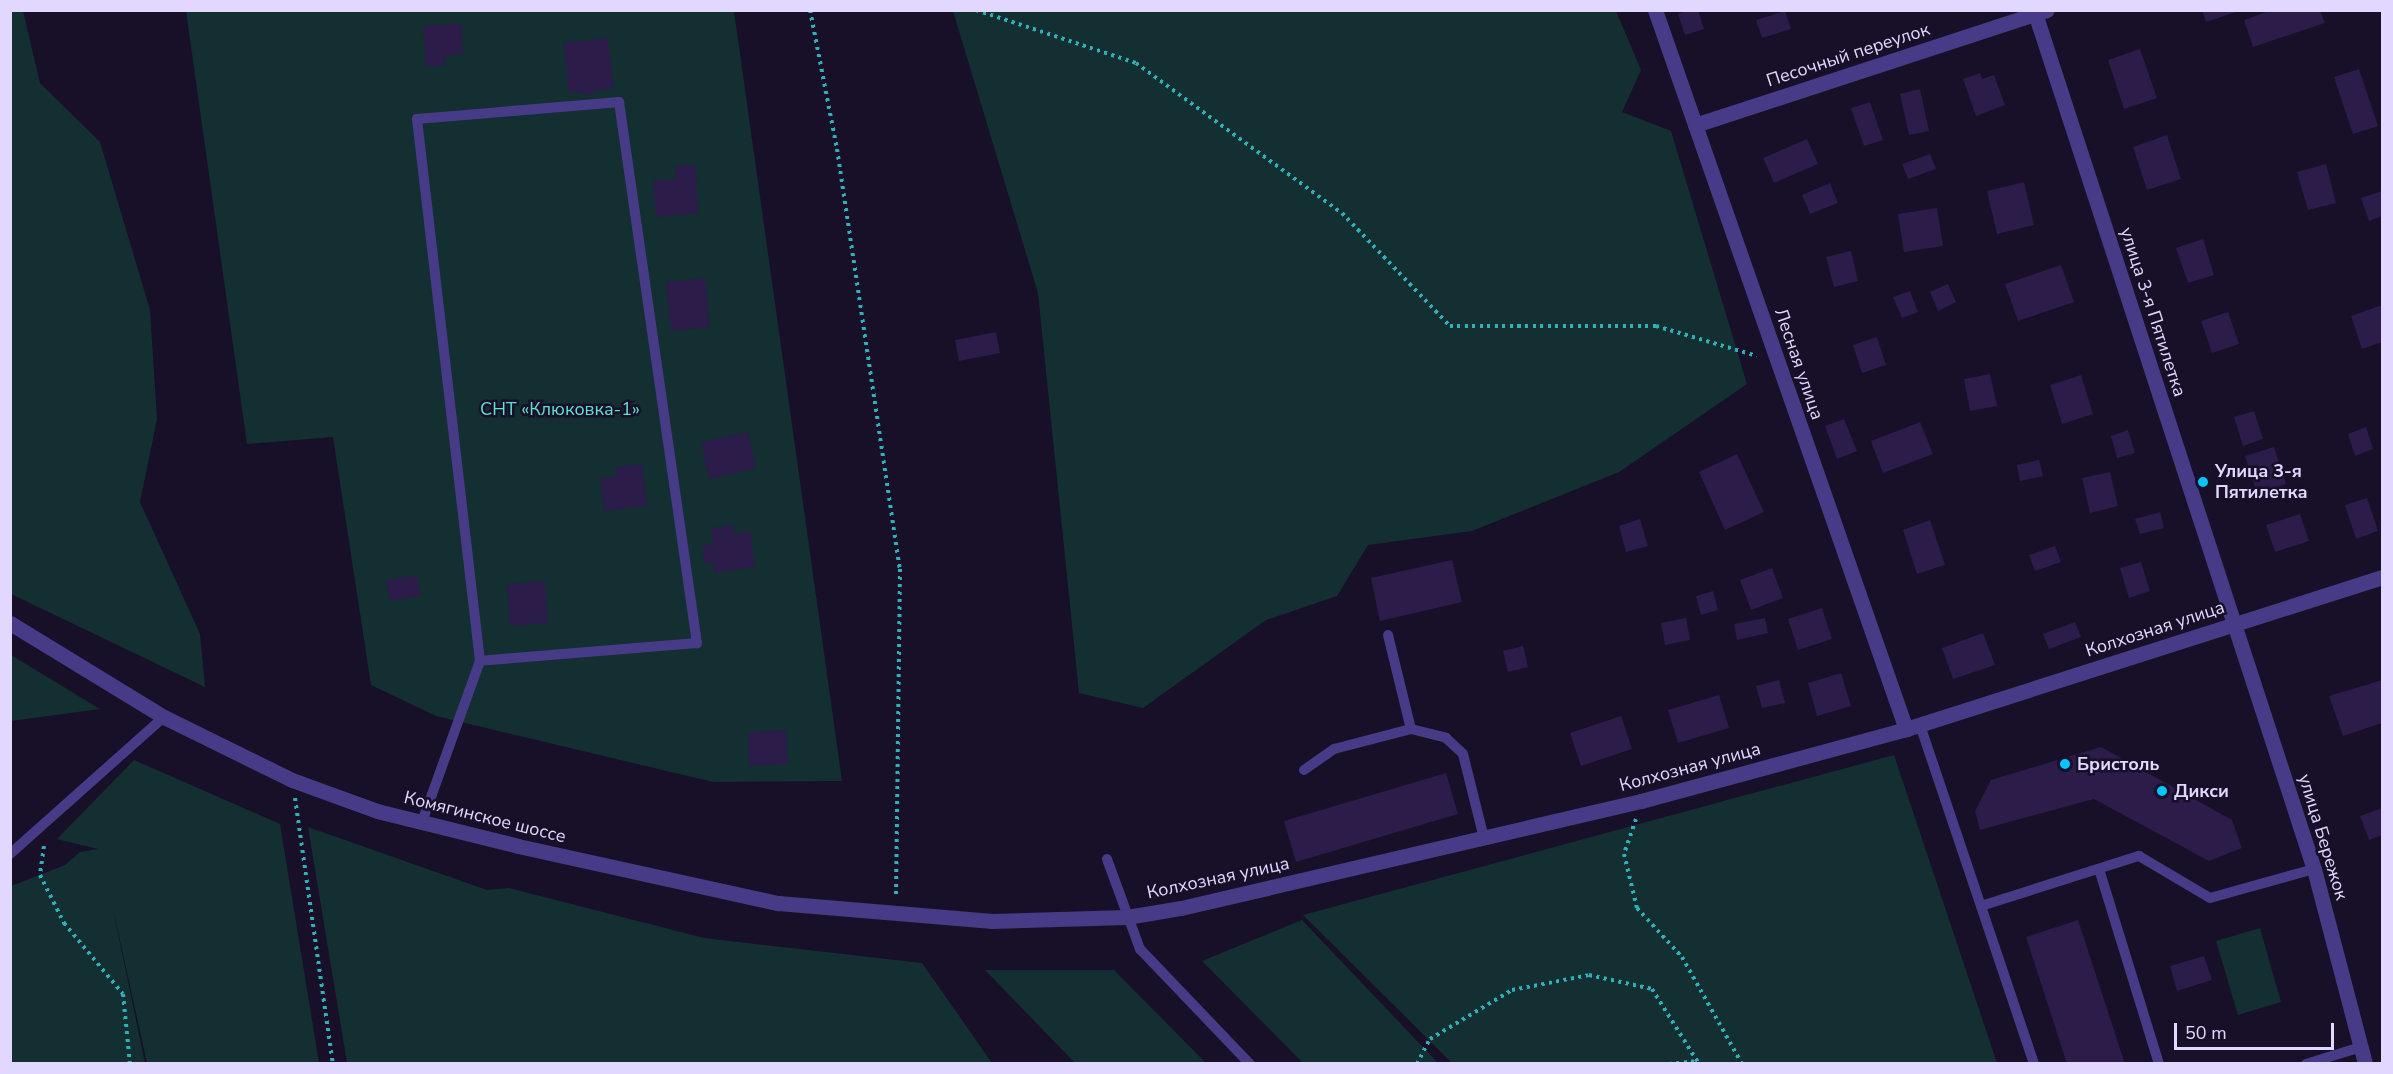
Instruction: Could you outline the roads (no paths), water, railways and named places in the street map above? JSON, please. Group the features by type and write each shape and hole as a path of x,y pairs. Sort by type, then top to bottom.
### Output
{"street":[{"name":"Лесная улица","path":"1655,10 1778,363 1913,727"},
{"name":"Песочный переулок","path":"1695,125 2039,12"},
{"name":"улица 3-я Пятилетка","path":"2039,12 2235,624"},
{"name":"Колхозная улица","path":"992,921 1127,917 1641,801 1913,727 2382,577"},
{"name":"Комягинское шоссе","path":"10,623 164,717 292,780 377,811 778,903 992,921"},
{"name":"улица Бережок","path":"2235,624 2314,868 2365,1064"}],"lane":[{"path":"422,822 480,661 417,119 619,102 697,643 480,661"},
{"path":"1388,635 1411,729"},
{"path":"10,854 164,717"},
{"path":"1913,727 1982,906 2034,1064"},
{"path":"1304,770 1334,749 1411,729 1446,738 1463,754 1484,838"},
{"path":"1982,906 2139,856 2210,898 2314,868"},
{"path":"1107,859 1140,949 1251,1064"},
{"path":"2099,869 2158,1064"},
{"path":"2306,1064 2361,1047"}],"place":[{"name":"Улица 3-я Пятилетка","path":"2203,482"},
{"name":"Бристоль","path":"2065,764"},
{"name":"Дикси","path":"2162,791"}],"park label":[{"name":"СНТ «Клюковка-1»","path":"560,409"}]}
